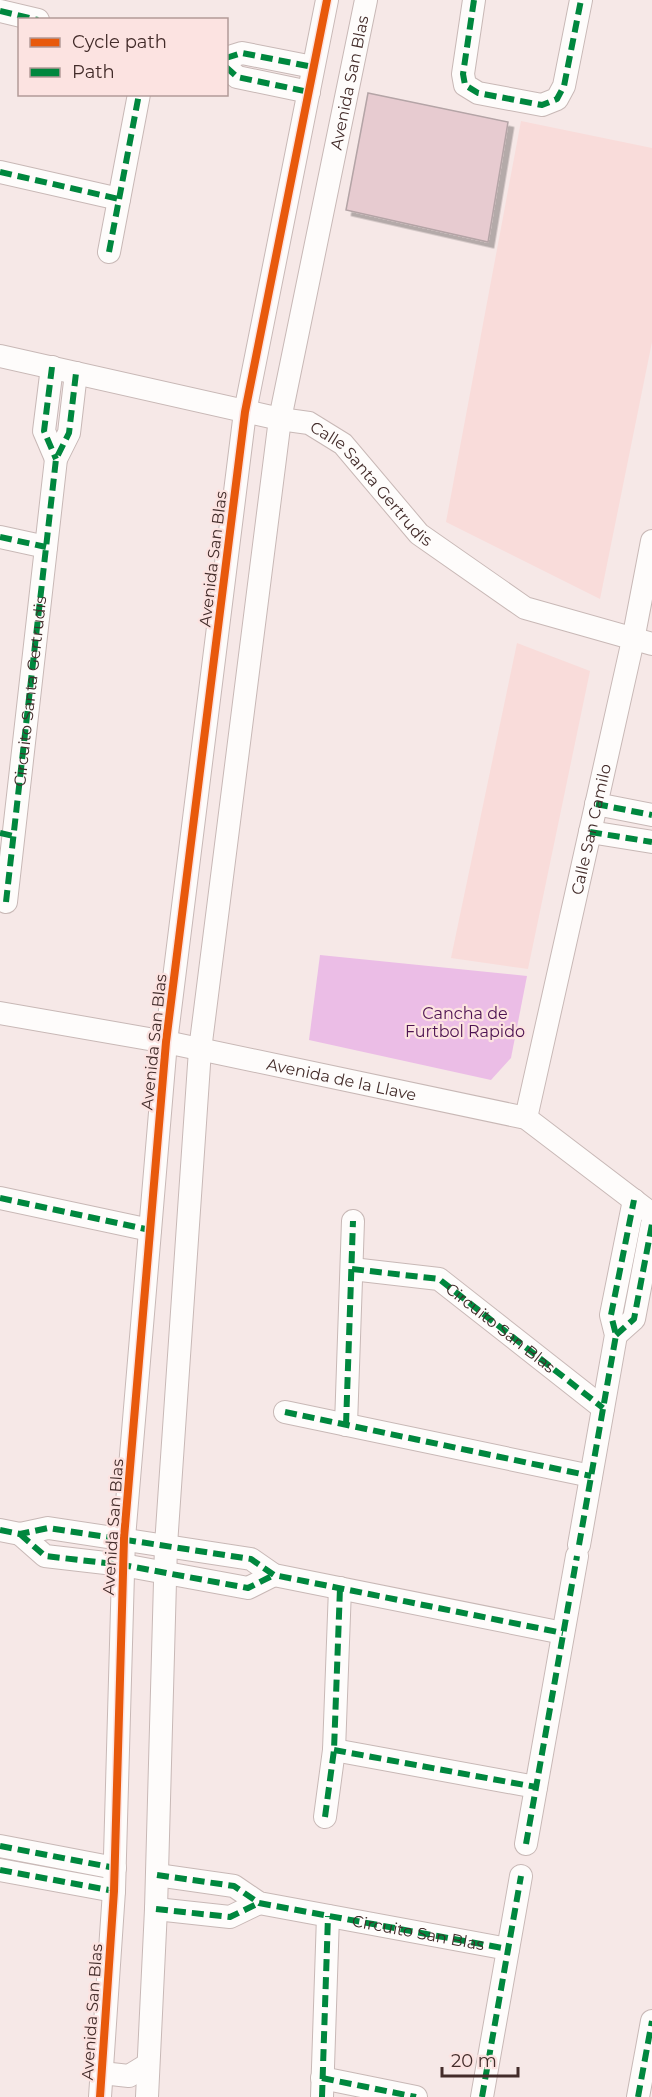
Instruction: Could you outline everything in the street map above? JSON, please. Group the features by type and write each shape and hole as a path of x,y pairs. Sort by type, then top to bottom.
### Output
{"street":[{"name":"Avenida San Blas","path":"100,2097 115,1868 124,1538 166,1042 245,412 327,0"},
{"name":"Avenida San Blas","path":"147,2097 156,1909 166,1545 200,1050 280,420 366,0"},
{"path":"474,0 463,74 465,85 478,93 542,105 557,99 564,86 580,0"},
{"path":"0,11 30,18"},
{"path":"228,57 242,53 313,67"},
{"path":"228,68 237,77 309,92"},
{"path":"109,252 139,96"},
{"path":"0,172 118,199"},
{"name":"Calle Santa Gertrudis","path":"0,356 280,420 309,423 343,444 419,534 525,608 642,642"},
{"name":"Circuito Santa Gertrudis","path":"52,367 44,431 56,459"},
{"name":"Circuito Santa Gertrudis","path":"6,902 7,834 56,459 69,433 76,373"},
{"path":"0,537 46,547"},
{"name":"Calle San Camilo","path":"526,1118 596,804 642,642 652,541"},
{"path":"596,804 652,815"},
{"path":"590,832 652,843"},
{"name":"Avenida de la Llave","path":"0,1013 166,1042 526,1118 652,1214"},
{"path":"0,1198 150,1230"},
{"path":"526,1845 616,1335 611,1315 634,1200"},
{"path":"346,1425 353,1221"},
{"path":"616,1335 634,1319 652,1224"},
{"name":"Circuito San Blas","path":"352,1269 439,1279 603,1408"},
{"path":"285,1412 591,1476"},
{"path":"10,1532 48,1528 252,1559 274,1575 563,1633"},
{"path":"10,1532 45,1556 123,1565 248,1588 274,1575"},
{"path":"325,1817 334,1750 340,1588"},
{"path":"334,1750 537,1787"},
{"path":"0,1846 115,1868"},
{"path":"0,1870 114,1891"},
{"name":"Circuito San Blas","path":"157,1875 234,1886 259,1903 508,1949"},
{"name":"Circuito San Blas","path":"482,2097 521,1876"},
{"path":"156,1909 230,1917 259,1903"},
{"name":"Circuito San Blas","path":"328,1916 322,2087 416,2097"},
{"path":"638,2097 652,2021"},
{"path":"102,2073 129,2076 147,2066"}],"shaded area":[{"path":"521,121 652,148 652,342 600,599 446,522"},
{"path":"517,643 590,671 528,969 451,958"}],"green space":[{"name":"Cancha de Furtbol Rapido","path":"320,955 527,976 511,1058 491,1080 309,1040"}],"building":[{"path":"368,93 508,122 488,242 346,210"}],"marked path":[{"path":"474,0 463,74 465,85 478,93 542,105 557,99 564,86 581,0"},
{"path":"0,11 30,18"},
{"path":"228,57 242,53 313,67"},
{"path":"228,69 237,77 309,92"},
{"path":"109,252 139,96"},
{"path":"0,172 119,199"},
{"path":"52,367 44,431 56,459"},
{"path":"6,902 56,459 69,433 76,373"},
{"path":"0,537 46,547"},
{"path":"596,804 652,815"},
{"path":"590,832 652,842"},
{"path":"0,833 13,836"},
{"path":"0,1198 150,1230"},
{"path":"579,1545 616,1335 611,1315 634,1200"},
{"path":"346,1425 353,1221"},
{"path":"616,1335 634,1319 652,1224"},
{"path":"352,1269 439,1279 603,1408"},
{"path":"285,1412 591,1476"},
{"path":"0,1530 20,1534 48,1528 251,1559 274,1575 563,1633"},
{"path":"20,1534 45,1556 123,1565 248,1588 274,1575"},
{"path":"526,1844 577,1556"},
{"path":"325,1817 334,1750 340,1588"},
{"path":"334,1750 536,1787"},
{"path":"0,1846 115,1868"},
{"path":"0,1870 114,1891"},
{"path":"157,1875 234,1886 259,1903 508,1949"},
{"path":"482,2097 521,1876"},
{"path":"156,1909 230,1917 259,1903"},
{"path":"322,2097 328,1916"},
{"path":"638,2097 652,2021"},
{"path":"322,2078 416,2097"}],"cycle path":[{"path":"100,2097 114,1891 124,1538 166,1042 245,412 327,0"}]}
